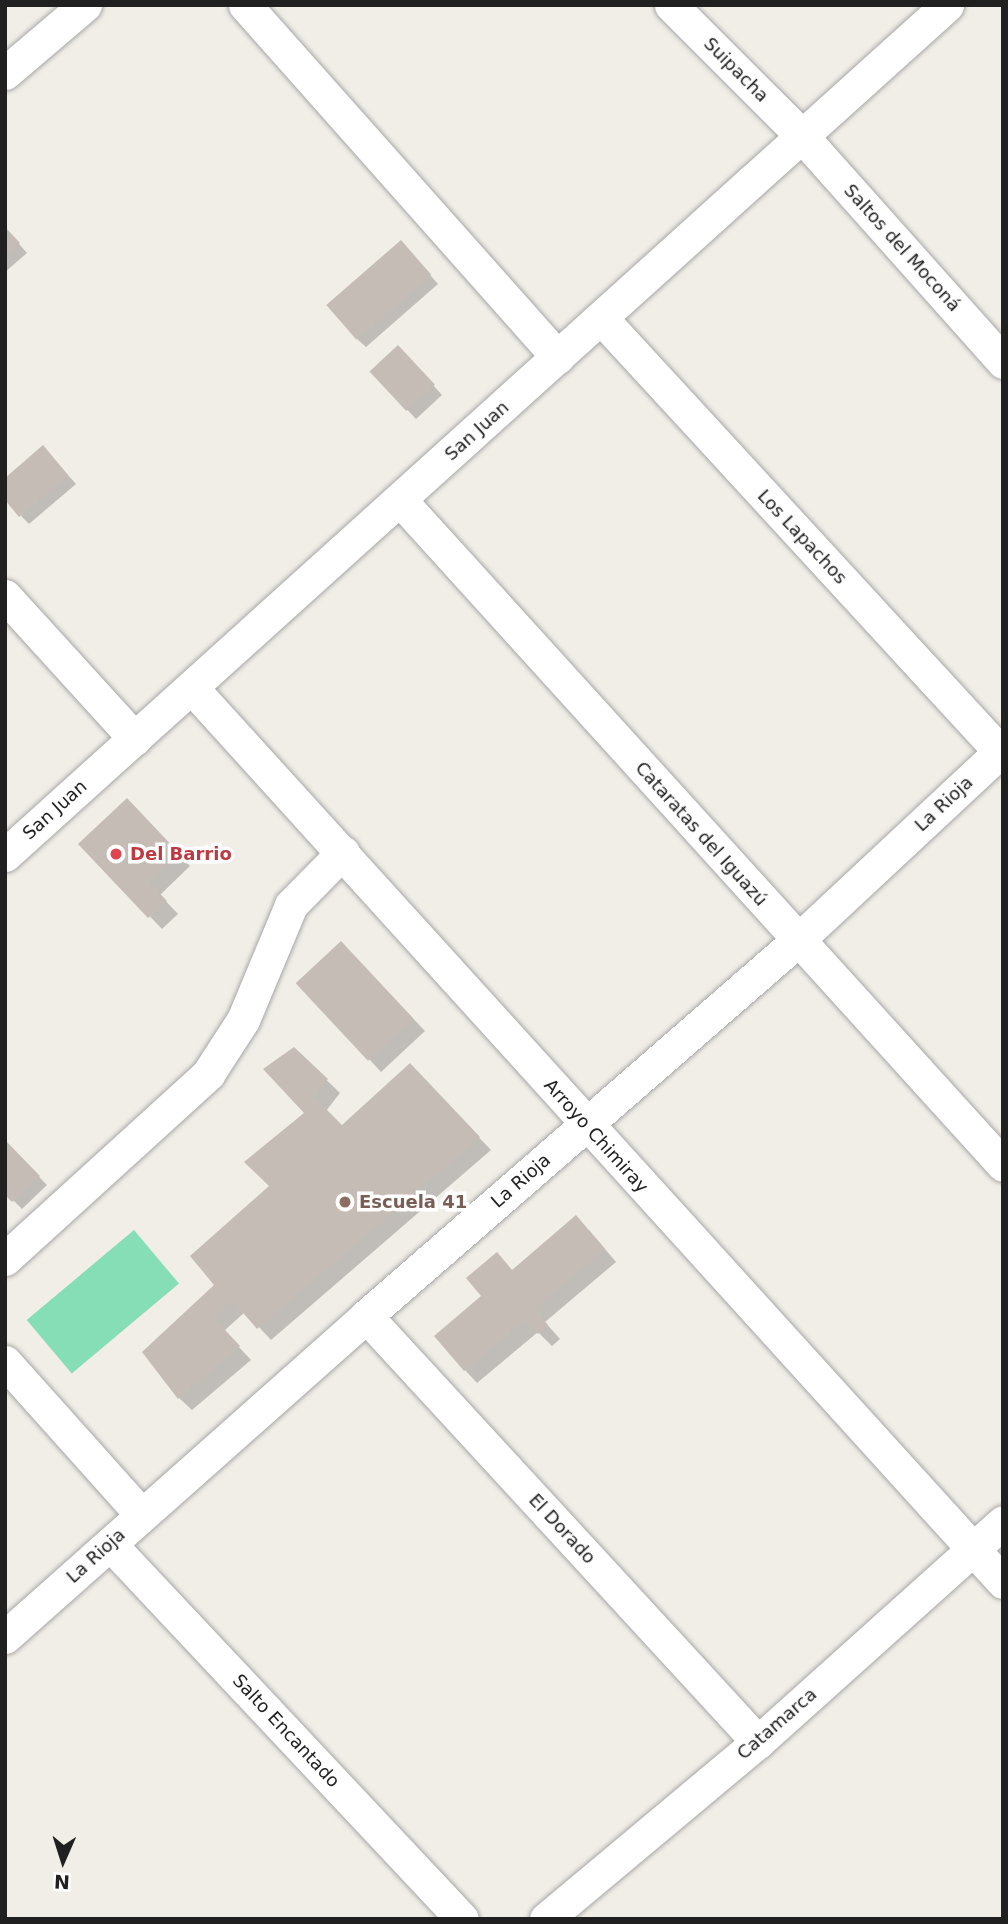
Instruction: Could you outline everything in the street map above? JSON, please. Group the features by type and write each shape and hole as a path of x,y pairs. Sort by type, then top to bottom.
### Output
{"street":[{"path":"5,73 85,5"},
{"path":"245,5 558,357"},
{"name":"Suipacha","path":"671,5 801,135"},
{"name":"San Juan","path":"5,855 401,501 947,5"},
{"name":"Saltos del Moconá","path":"801,135 1003,362"},
{"name":"Los Lapachos","path":"601,319 1002,752"},
{"name":"Cataratas del Iguazú","path":"401,501 797,941 1003,1165"},
{"path":"5,596 135,739"},
{"name":"Arroyo Chimiray","path":"192,688 1003,1583"},
{"name":"La Rioja","path":"5,1637 366,1316 797,941 1002,752"},
{"path":"5,1259 208,1074 243,1020 291,905 343,852"},
{"name":"El Dorado","path":"366,1316 758,1742"},
{"path":"5,1362 142,1514"},
{"name":"Catamarca","path":"545,1919 758,1742 1003,1522"},
{"name":"Salto Encantado","path":"110,1544 461,1919"}],"green space":[{"path":"134,1230 179,1284 72,1374 27,1320"}],"building":[{"path":"5,227 20,243 5,257"},
{"path":"401,240 431,275 356,340 326,305"},
{"path":"398,345 435,384 406,411 369,372"},
{"path":"43,445 68,475 19,517 5,500 5,478"},
{"path":"127,798 178,852 148,881 167,901 148,918 78,844"},
{"path":"341,941 413,1019 368,1061 296,983"},
{"path":"294,1047 328,1079 314,1097 342,1125 410,1063 480,1137 257,1329 232,1300 213,1317 240,1346 178,1399 142,1352 214,1285 190,1256 269,1186 244,1162 304,1113 263,1069"},
{"path":"5,1140 40,1176 12,1202 5,1195"},
{"path":"576,1215 605,1249 534,1309 548,1325 538,1334 525,1320 464,1371 434,1336 481,1296 466,1278 497,1252 512,1270"}],"place":[{"name":"Del Barrio","path":"116,854"},
{"name":"Escuela 41","path":"345,1202"}]}
